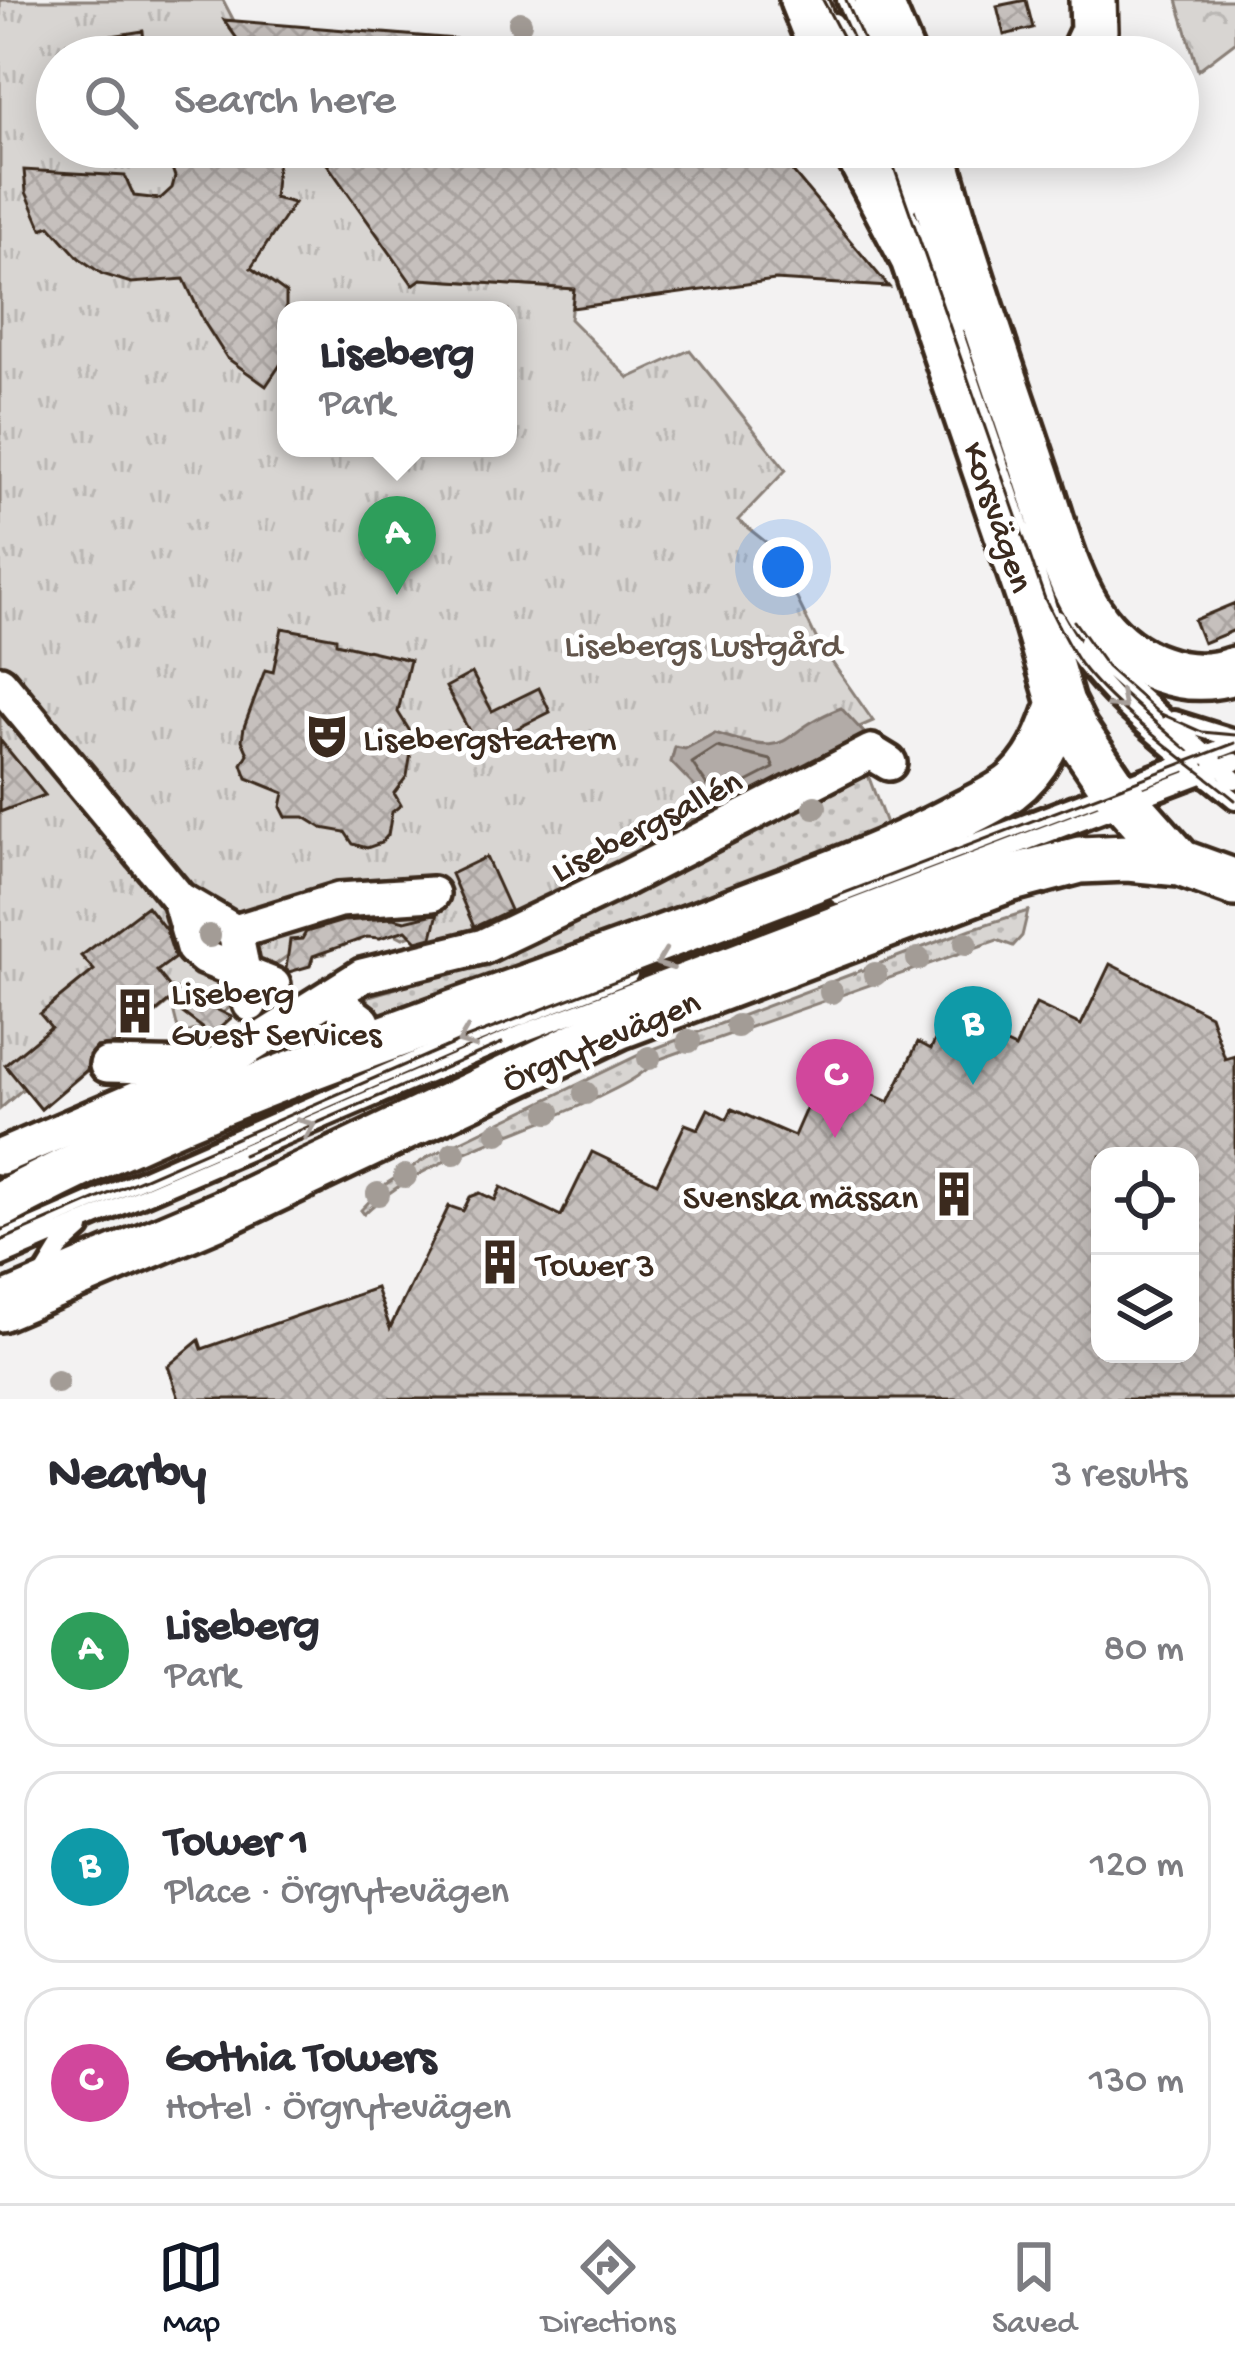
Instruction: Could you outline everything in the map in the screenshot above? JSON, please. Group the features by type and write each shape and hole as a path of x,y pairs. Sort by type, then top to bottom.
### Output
{"main road":[{"path":"788,0 803,36"},
{"path":"803,0 818,36"},
{"path":"878,0 893,36"},
{"path":"1092,36 1093,0"},
{"name":"Korsvägen","path":"882,168 914,259 967,348"},
{"name":"Korsvägen","path":"936,168 967,348 1053,593 1061,703 1121,796 1213,874"},
{"name":"Korsvägen","path":"1053,593 1094,620 1113,642 1162,671 1213,678 1235,670"},
{"name":"Örgrytevägen","path":"0,1205 78,1163 223,1100 906,845 1010,788 1039,754 1061,703"},
{"name":"Örgrytevägen","path":"16,1302 332,1164 618,1026 1034,870 1098,858 1213,874"}],"street":[{"path":"0,683 47,719 179,899 194,948 259,991 287,1023"},
{"name":"Lisebergsallén","path":"330,997 362,976 439,952 484,946 871,752 889,764"},
{"path":"235,932 339,900 432,894"},
{"path":"179,899 235,932 259,991"},
{"path":"0,1157 211,1074 330,997 362,1022"},
{"path":"107,1065 211,1074"}],"lane":[{"path":"823,0 842,36"},
{"path":"846,0 862,36"},
{"path":"1003,435 1053,593 1081,664 1155,734 1214,763 1235,800"},
{"path":"1053,593 1107,667 1235,780"},
{"path":"1156,712 1229,739"},
{"path":"0,1241 301,1109 614,980 1214,763 1235,721"},
{"path":"0,1258 526,1032 1121,796"},
{"path":"534,987 614,980"},
{"path":"473,1093 526,1032"},
{"path":"16,1302 60,1248 92,1220"}],"green space":[{"name":"Lisebergs Lustgård","path":"0,0 223,0 234,21 225,22 235,36 36,36 36,168 330,168 413,284 421,279 574,289 570,319 629,378 690,350 786,470 738,520 772,547 818,642 873,721 859,727 865,734 701,823 697,817 641,847 635,859 461,939 418,941 413,934 403,938 391,932 380,938 371,934 358,941 351,937 344,946 330,944 325,954 314,954 311,964 286,957 275,965 287,980 240,1018 230,1007 210,1033 202,1028 186,1033 178,1029 174,1013 179,1004 174,998 41,1109 24,1088 0,1109","holes":["157,972 176,996 101,1057 83,1035"]},
{"path":"1177,0 1235,0 1235,42 1199,69 1199,36 1188,36"},
{"path":"865,767 888,829 680,917 376,1017 366,997 476,965"},
{"path":"1028,911 1022,936 1013,946 997,940 657,1060 614,1089 440,1163 364,1214 361,1210 386,1184 428,1157 643,1053"}],"water":[{"path":"841,708 865,734 701,823 696,812 705,807 697,789 671,762 675,747 685,749 715,733 774,744"}],"building":[{"path":"1026,0 1033,28 1004,35 997,6"},
{"path":"224,20 419,36 235,36"},
{"path":"172,168 277,168 274,198 294,203 251,268 286,293 286,301 277,301 277,370 266,386 227,358 184,279 131,283 102,274 79,258 50,226 42,229 26,192 24,170 125,176 134,196 160,199 172,188"},
{"path":"330,168 790,168 889,287 775,280 572,308 574,289 421,279 413,285"},
{"path":"1235,603 1235,630 1203,643 1194,620"},
{"name":"Lisebergsteatern","path":"282,628 410,660 398,712 411,733 411,753 407,776 394,793 401,805 392,812 388,835 381,843 367,848 353,844 345,832 322,828 304,817 286,817 281,807 284,793 247,778 242,764 248,754 242,740 244,727 265,670 273,672"},
{"path":"472,673 492,711 539,688 550,712 478,748 446,687"},
{"path":"0,740 45,795 0,812"},
{"path":"486,857 510,910 474,927 451,874"},
{"path":"147,906 166,930 175,958 157,971 169,986 232,1017 212,1035 168,1002 118,1044 96,1047 89,1055 87,1070 41,1109 5,1065 51,1027 40,1014 94,970 81,956"},
{"path":"438,913 432,937 417,941 406,930 367,937 313,956 310,966 286,969 290,940 302,939 306,932 343,921 405,921"},
{"name":"Svenska mässan","path":"1110,964 1210,1015 1225,1059 1235,1056 1235,1399 179,1399 168,1366 199,1340 202,1349 376,1288 390,1328 449,1206 463,1211 470,1197 480,1193 495,1200 501,1187 561,1216 592,1152 657,1183 685,1124 698,1129 708,1109 727,1119 732,1109 794,1136 822,1072 889,1102 918,1042 931,1049 940,1029 961,1038 967,1025 1015,1048 1036,1004 1081,1025"}],"tram line":[{"path":"823,0 842,36"},
{"path":"846,0 862,36"},
{"path":"894,168 1045,599 1062,633 1096,683 1235,800"},
{"path":"1074,621 1107,667 1163,717"},
{"path":"1157,712 1202,732 1235,735"},
{"path":"0,1241 462,1040 1235,743"},
{"path":"243,1155 502,1043"}],"place":[{"name":"Liseberg","path":"397,595"},
{"name":"Lisebergsteatern","path":"327,736"},
{"name":"Liseberg Guest Services","path":"135,1011"},
{"name":"Tower 1","path":"973,1085"},
{"name":"Gothia Towers","path":"835,1138"},
{"name":"Svenska mässan","path":"954,1194"},
{"name":"Tower 3","path":"500,1262"}]}
